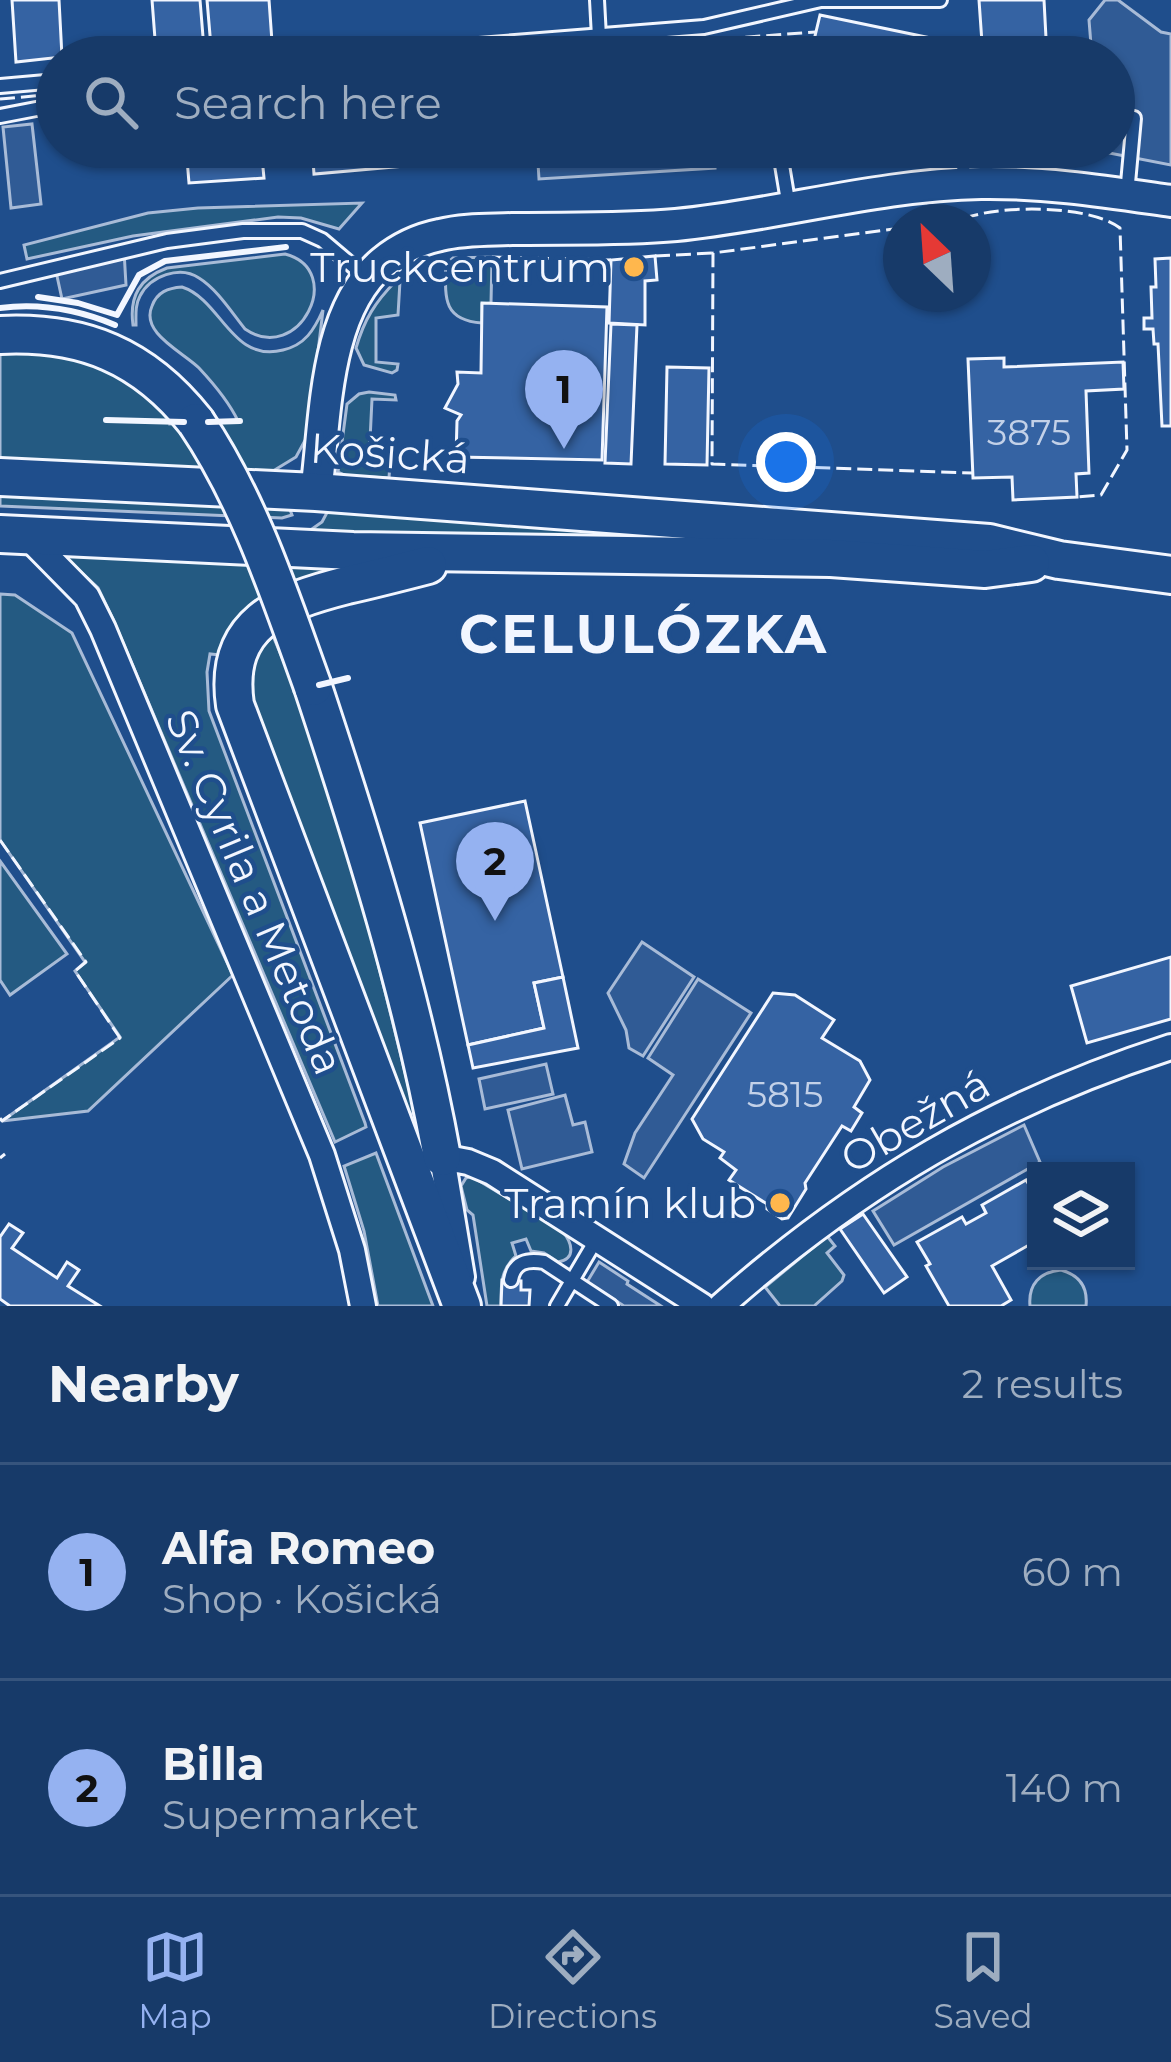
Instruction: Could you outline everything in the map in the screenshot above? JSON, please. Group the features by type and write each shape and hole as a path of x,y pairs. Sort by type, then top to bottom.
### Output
{"main road":[{"path":"0,335 58,336 108,351 156,379 179,400 220,458 246,511 313,687 380,902 442,1156"},
{"name":"Košická","path":"0,477 316,492 989,543 1059,560 1171,575"},
{"path":"267,547 305,517 316,492"},
{"name":"Košická","path":"13,535 267,547 830,558 985,568 1059,560"},
{"path":"464,1306 245,732 232,685 240,646 255,624 273,610 317,593 481,552"}],"street":[{"path":"316,492 336,345 344,318 367,278 397,252 440,234 671,225 964,184 1022,183 1171,201"},
{"name":"Sv. Cyrila a Metoda","path":"13,535 87,597 103,629 322,1155 352,1250 363,1306"},
{"name":"Obežná","path":"722,1306 842,1208 936,1148 1057,1089 1171,1047"},
{"path":"464,1306 459,1247 442,1156 491,1172 702,1306"}],"lane":[{"path":"597,0 599,36"},
{"path":"610,36 704,27 755,7 821,0 940,0"},
{"path":"0,86 36,83"},
{"path":"0,116 36,109"},
{"path":"782,168 789,209"},
{"path":"963,168 964,184"},
{"path":"1127,195 1129,168"},
{"path":"0,281 167,241 243,231 302,231 322,240 367,278"},
{"path":"557,1306 572,1281 586,1234"},
{"path":"511,1280 519,1264 544,1262 611,1306"}],"shaded area":[{"path":"1105,0 1118,0 1161,32 1171,34 1171,165 1135,158 1135,36 1090,36 1089,20"},
{"path":"32,124 41,204 11,208 3,127"},
{"path":"538,168 715,168 539,179"},
{"path":"362,203 339,229 278,217 133,236 27,259 24,245 148,213"},
{"path":"124,251 126,285 62,299 55,267"},
{"path":"285,254 303,263 312,278 314,295 298,326 283,335 265,337 245,329 212,288 183,273 166,275 145,289 133,325 135,297 158,272"},
{"path":"492,257 491,303 482,304 482,323 459,317 446,296 446,264 453,258"},
{"path":"400,281 398,315 376,318 376,362 398,364 392,373 364,365 356,348 371,312"},
{"path":"182,287 207,304 239,339 265,352 291,348 303,340 323,310 308,435 296,457 268,474 0,461 0,352 72,357 113,372 171,415 170,424 238,421 204,374 152,325 157,297"},
{"path":"369,392 395,395 396,400 372,399 369,461 390,463 389,478 338,472 347,404"},
{"path":"0,491 289,507 292,515 0,506"},
{"path":"330,507 665,535 309,535"},
{"path":"66,553 341,566 253,607 229,635 220,655 210,654 207,672 209,711 366,1127 335,1142 113,619 98,588"},
{"path":"0,594 15,595 72,633 233,975 88,1111 2,1121 120,1037 75,971 85,962 0,840"},
{"path":"273,636 317,752 370,931 415,1113 400,1118 243,695 251,658"},
{"path":"0,861 67,954 10,995 0,980"},
{"path":"642,942 694,977 643,1056 629,1048 626,1030 608,993"},
{"path":"698,979 751,1013 644,1178 624,1164 635,1133 673,1075 648,1058"},
{"path":"546,1064 553,1094 485,1109 479,1079"},
{"path":"565,1095 573,1125 585,1122 592,1152 522,1169 508,1110"},
{"path":"1024,1125 1040,1162 1027,1162 1027,1169 894,1245 873,1211"},
{"path":"376,1153 433,1306 378,1306 364,1231 344,1166"},
{"path":"471,1176 562,1231 570,1245 568,1257 558,1262 531,1251 526,1239 512,1243 516,1256 504,1273 501,1306 487,1306 473,1215 467,1210 461,1186"},
{"path":"827,1236 835,1246 827,1253 844,1275 842,1281 814,1306 780,1306 765,1287"},
{"path":"599,1262 661,1306 624,1306 587,1282"},
{"path":"1061,1270 1073,1275 1081,1283 1086,1306 1030,1306 1031,1291 1047,1273"}],"building":[{"path":"12,0 59,0 61,36 36,36 36,60 16,62"},
{"path":"152,0 200,0 203,36 155,36"},
{"path":"207,0 269,0 272,36 210,36"},
{"path":"979,0 1044,0 1046,36 982,36"},
{"path":"820,15 921,36 815,36"},
{"path":"188,168 263,168 264,178 189,183"},
{"path":"314,168 382,168 314,174"},
{"path":"655,256 657,280 645,281 645,325 609,323 611,260"},
{"path":"1171,258 1171,426 1162,426 1158,344 1154,344 1153,329 1144,329 1144,318 1152,318 1155,259"},
{"path":"482,303 607,307 602,460 456,457 461,415 445,408 458,384 457,372 481,373"},
{"path":"611,324 637,325 631,464 605,463"},
{"path":"1004,358 1004,367 1123,362 1124,389 1086,391 1089,473 1076,474 1077,497 1013,500 1012,477 973,478 968,359"},
{"path":"667,367 709,368 707,465 665,464"},
{"path":"525,801 563,977 534,983 544,1028 468,1045 420,823"},
{"path":"1171,957 1171,1019 1087,1043 1071,986"},
{"path":"563,977 578,1048 473,1068 468,1045 544,1028 534,983"},
{"path":"773,993 795,995 834,1020 822,1038 860,1061 870,1080 854,1107 862,1113 851,1131 842,1126 788,1218 782,1219 729,1180 736,1170 720,1158 724,1152 703,1139 692,1119"},
{"path":"1027,1182 1027,1246 992,1266 1011,1300 1001,1306 949,1306 917,1242 962,1217 966,1224 986,1213 982,1205"},
{"path":"863,1214 907,1277 884,1293 840,1229"},
{"path":"9,1224 23,1233 12,1248 57,1278 67,1262 79,1270 68,1286 100,1306 10,1306 0,1299 0,1237"},
{"path":"502,1280 521,1281 521,1290 530,1290 529,1306 501,1306"}],"fence":[{"path":"761,36 816,32"},
{"path":"0,99 36,96"},
{"path":"991,212 1052,210 1091,215 1120,228 1127,450 1101,495 1077,497"},
{"path":"883,230 713,253 712,464 973,473"},
{"path":"655,256 713,253"},
{"path":"492,257 611,260"},
{"path":"0,840 86,962 75,971 120,1038 2,1121 0,1118"},
{"path":"0,1158 5,1154"}],"wall":[{"path":"38,297 117,315 139,275 165,261 286,247"},
{"path":"0,308 59,309 115,325"},
{"path":"106,420 184,422"},
{"path":"208,422 240,421"},
{"path":"319,685 348,678"}],"place":[{"name":"Truckcentrum","path":"634,267"},
{"name":"Alfa Romeo","path":"564,449"},
{"name":"Billa","path":"495,921"},
{"name":"Tramín klub","path":"780,1203"}],"district":[{"name":"CELULÓZKA","path":"644,634"}]}
